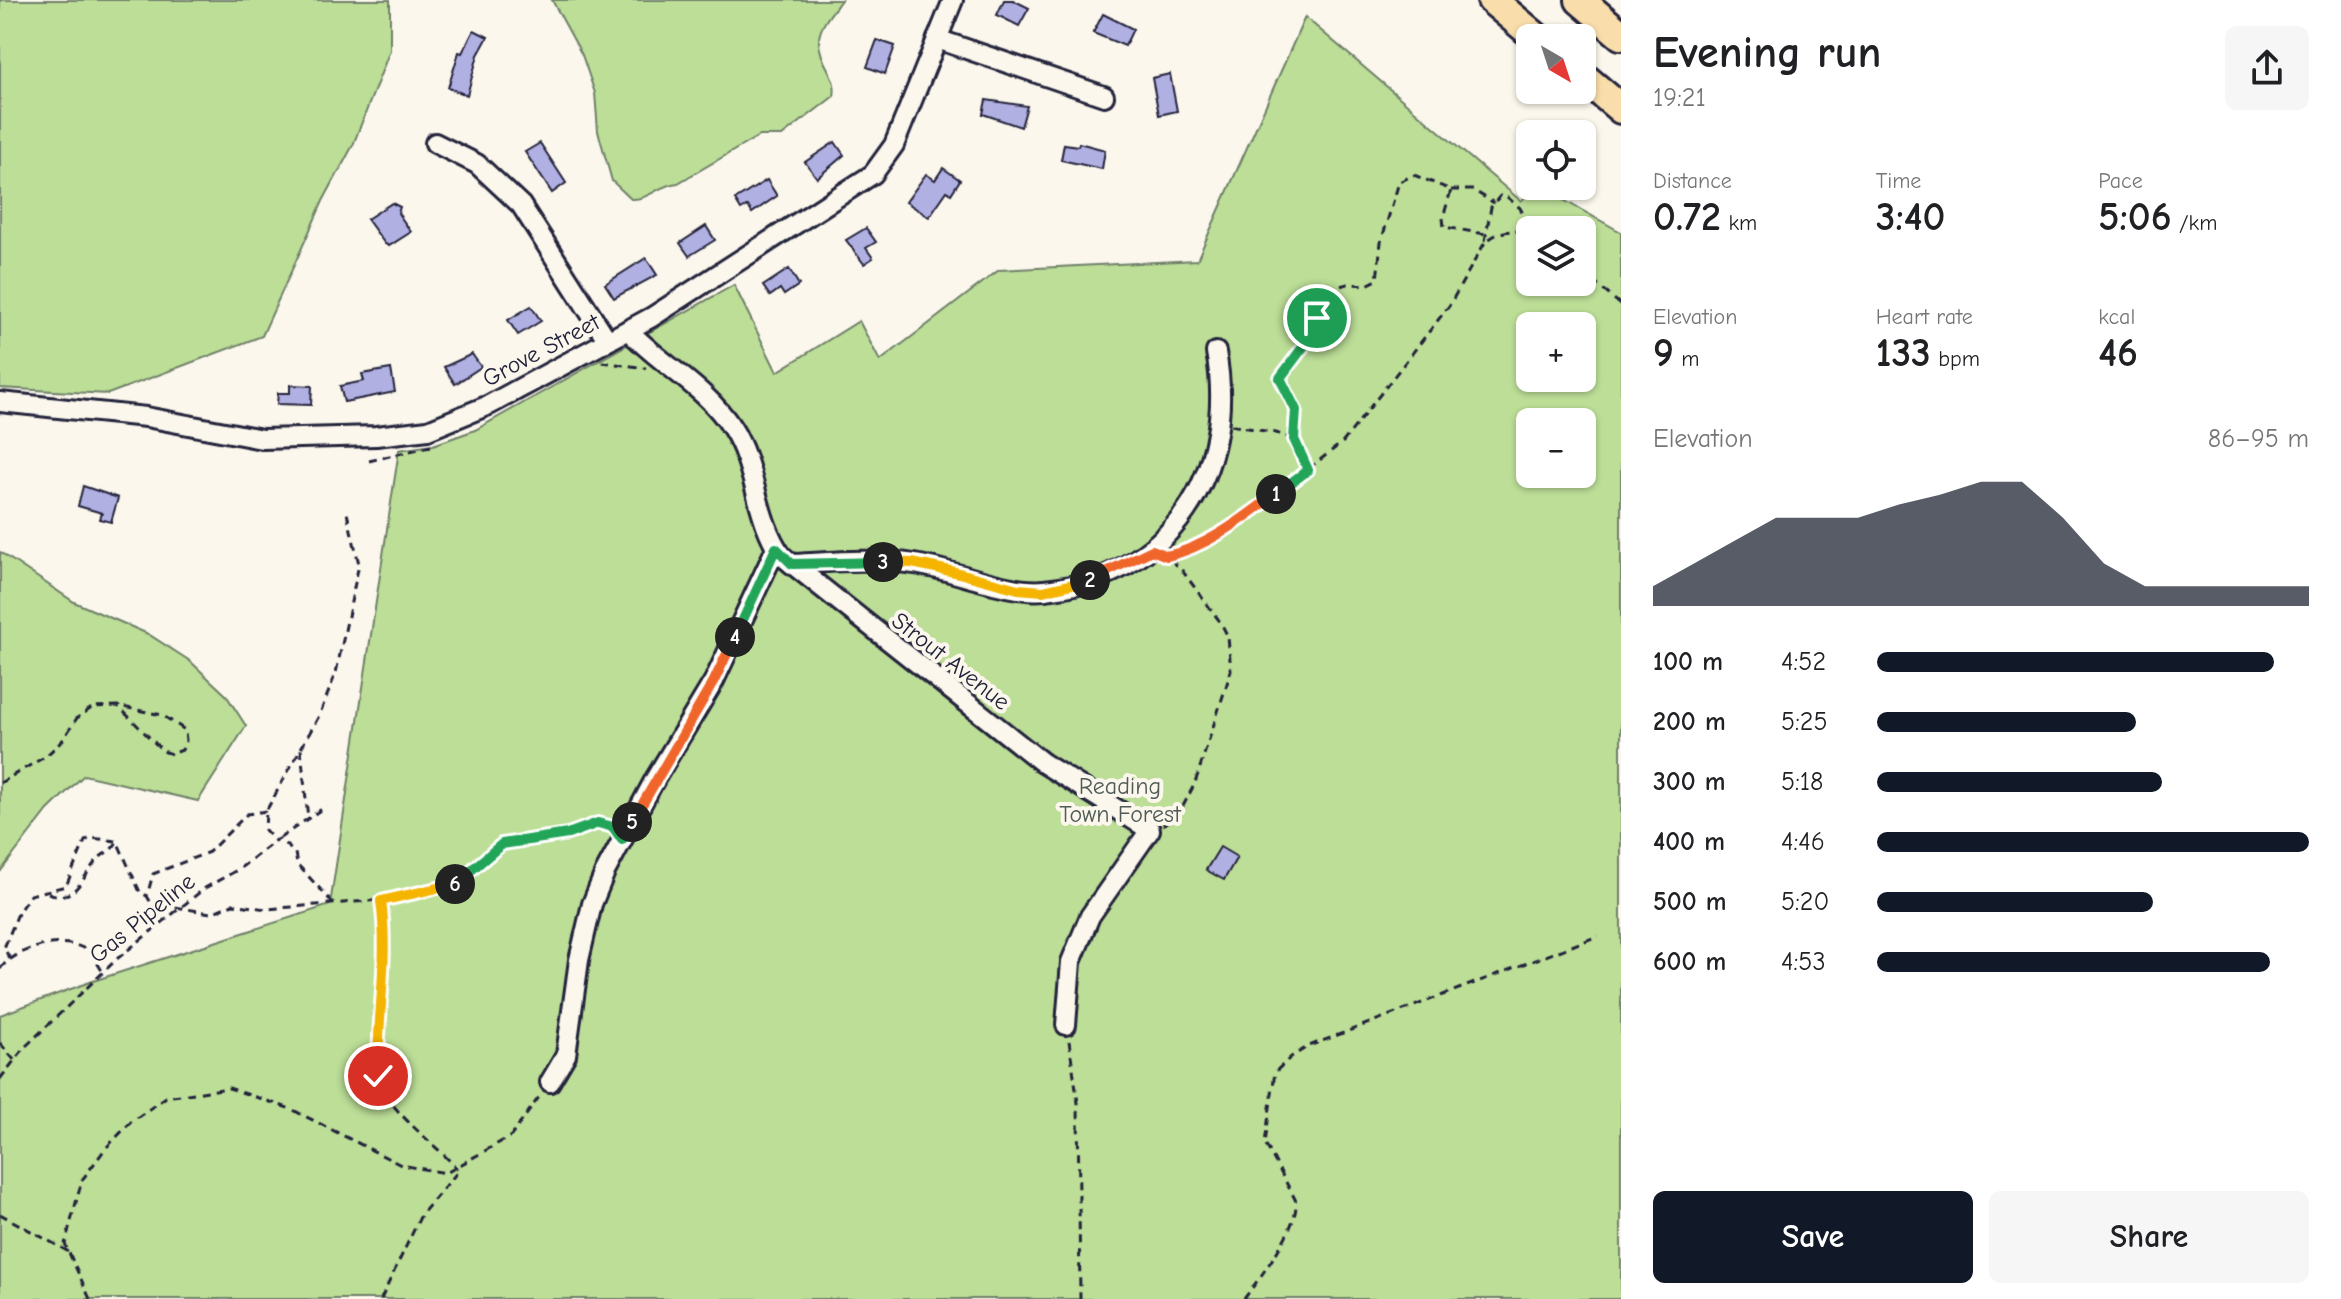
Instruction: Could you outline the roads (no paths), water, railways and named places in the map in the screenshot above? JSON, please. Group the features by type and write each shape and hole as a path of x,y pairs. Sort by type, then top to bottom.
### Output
{"highway":[{"path":"1492,0 1520,24"},
{"path":"1580,0 1621,35"},
{"path":"1596,88 1621,109"}],"street":[{"name":"Grove Street","path":"0,402 146,417 262,439 396,435 428,430 461,419 685,297 873,174 894,145 953,0"},
{"path":"937,39 1104,96"},
{"path":"435,143 477,164 521,205 608,341"},
{"name":"Strout Avenue","path":"628,330 704,395 733,429 776,548 792,564 1043,763 1150,830 1090,916 1071,962 1066,1025"},
{"path":"792,564 854,561 912,563 1018,589 1043,591 1088,581 1160,553 1190,506 1213,452 1223,398 1216,352"},
{"path":"550,1082 566,1055 579,960 592,904 622,840 714,681 776,548"}],"park label":[{"name":"Reading Town Forest","path":"1120,800"}]}
